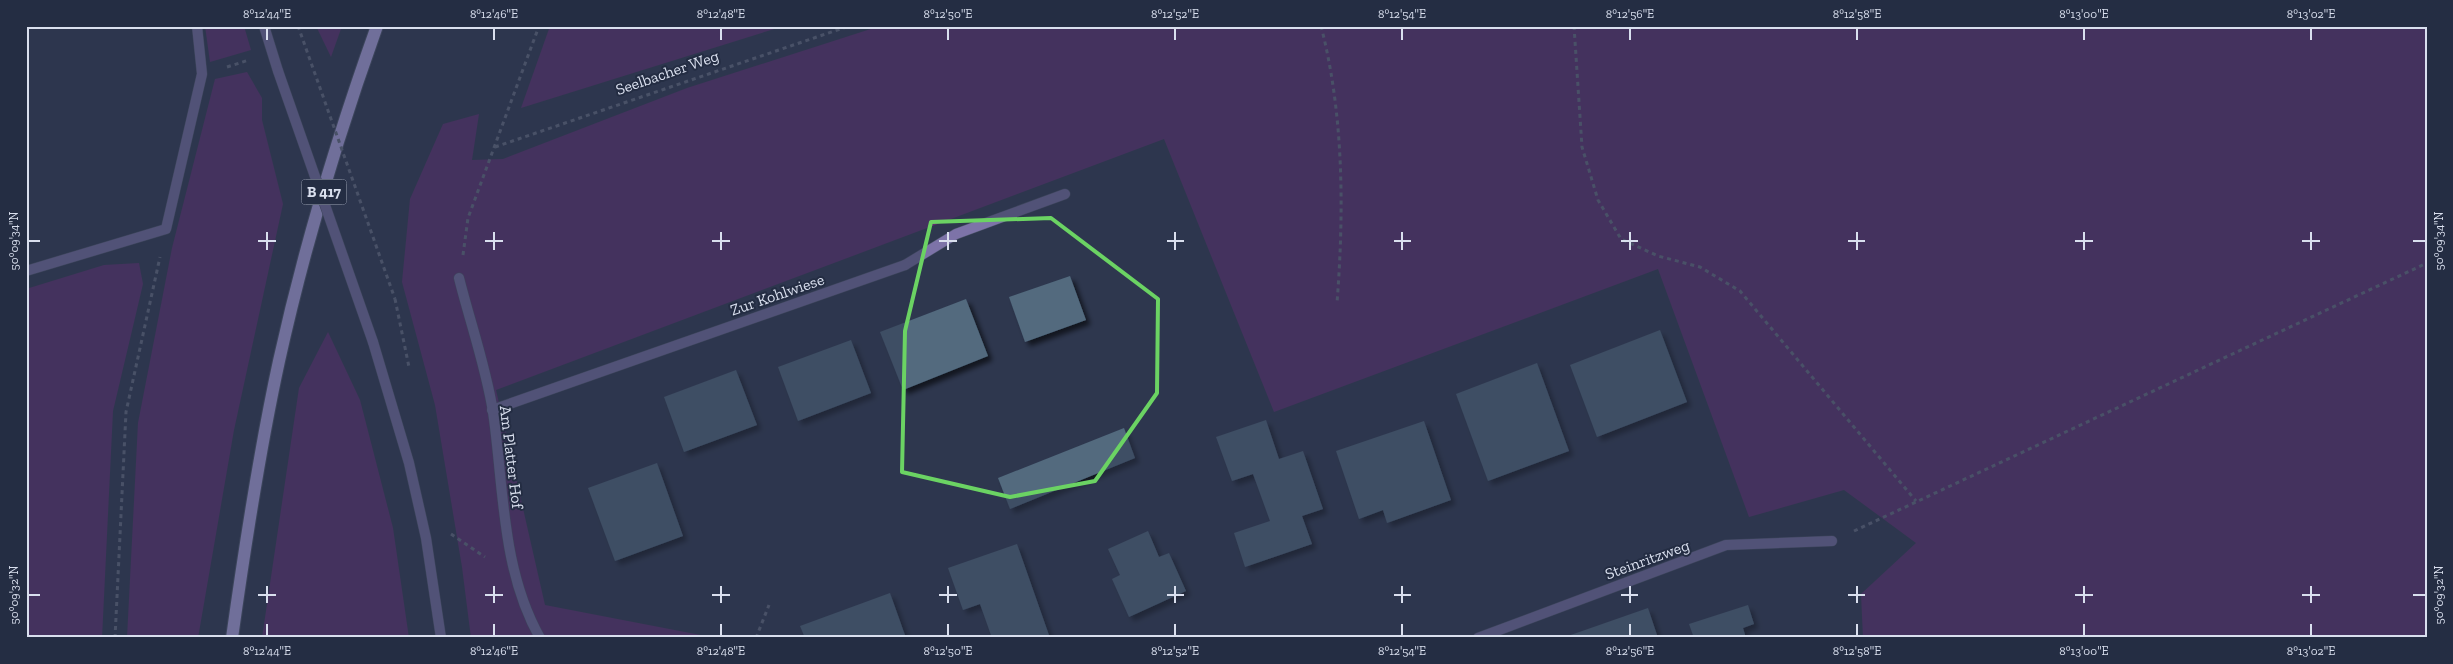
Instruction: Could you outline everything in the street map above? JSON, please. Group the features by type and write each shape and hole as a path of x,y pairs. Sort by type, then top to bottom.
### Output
{"main road":[{"name":"B 417","path":"232,638 249,518 279,360 306,253 334,158 378,26"}],"street":[{"path":"26,271 166,229 202,74 197,26"},
{"path":"264,26 278,71 374,342 409,463 426,538 441,638"},
{"name":"Zur Kohlwiese","path":"492,410 905,266 956,234 1065,194"},
{"name":"Am Platter Hof","path":"459,278 492,410 507,534 515,576 532,624 540,638"},
{"name":"Steinritzweg","path":"1478,638 1726,546 1832,541"}],"path":[{"path":"298,26 395,299"},
{"path":"459,278 468,218 539,26"},
{"name":"Seelbacher Weg","path":"495,146 849,26"},
{"path":"1321,26 1329,57 1338,145 1342,240 1337,303"},
{"path":"1574,26 1582,146 1598,200 1621,239 1658,256 1700,267 1740,291 1916,502"},
{"path":"202,74 272,53"},
{"path":"115,638 126,412 166,229"},
{"path":"1832,541 2427,263"},
{"path":"444,530 515,576"},
{"path":"756,638 769,605"}],"highlighted area":[{"path":"1051,218 1158,299 1157,393 1095,481 1010,497 902,472 905,331 931,222"}],"shaded area":[{"path":"205,26 244,26 251,50 210,62"},
{"path":"316,26 342,26 331,57"},
{"path":"550,26 784,26 521,108"},
{"path":"880,26 2427,26 2427,638 1863,638 1861,594 1916,543 1844,490 1749,517 1658,269 1274,412 1164,139 496,390 545,605 716,638 471,638 462,567 435,405 402,282 410,199 443,124 479,114 472,160 503,159 687,88"},
{"path":"247,72 262,98 262,120 283,204 234,430 198,638 127,638 138,423 172,248 215,79"},
{"path":"139,263 143,284 113,411 102,638 26,638 26,289 104,265"},
{"path":"328,332 360,400 393,528 409,638 262,638 299,388"}],"building":[{"path":"1070,276 1086,320 1025,342 1009,297"},
{"path":"966,299 988,356 903,390 880,332"},
{"path":"1660,330 1687,402 1597,437 1570,365"},
{"path":"851,340 871,393 798,421 778,367"},
{"path":"1537,363 1569,451 1488,481 1456,394"},
{"path":"736,370 757,425 684,452 664,397"},
{"path":"1266,420 1279,459 1303,451 1323,509 1302,516 1312,544 1245,567 1234,533 1270,521 1253,474 1232,481 1216,437"},
{"path":"1424,421 1451,500 1387,523 1383,510 1359,519 1336,451"},
{"path":"1124,428 1135,458 1010,509 998,478"},
{"path":"657,463 683,536 615,561 588,488"},
{"path":"1148,531 1159,557 1169,553 1186,591 1129,617 1112,579 1120,575 1108,549"},
{"path":"1017,544 1050,638 992,638 980,604 963,610 948,568"},
{"path":"890,593 906,638 805,638 800,626"},
{"path":"1748,605 1754,624 1743,628 1746,638 1694,638 1689,624"},
{"path":"1648,608 1658,638 1565,638 1565,637"}]}
